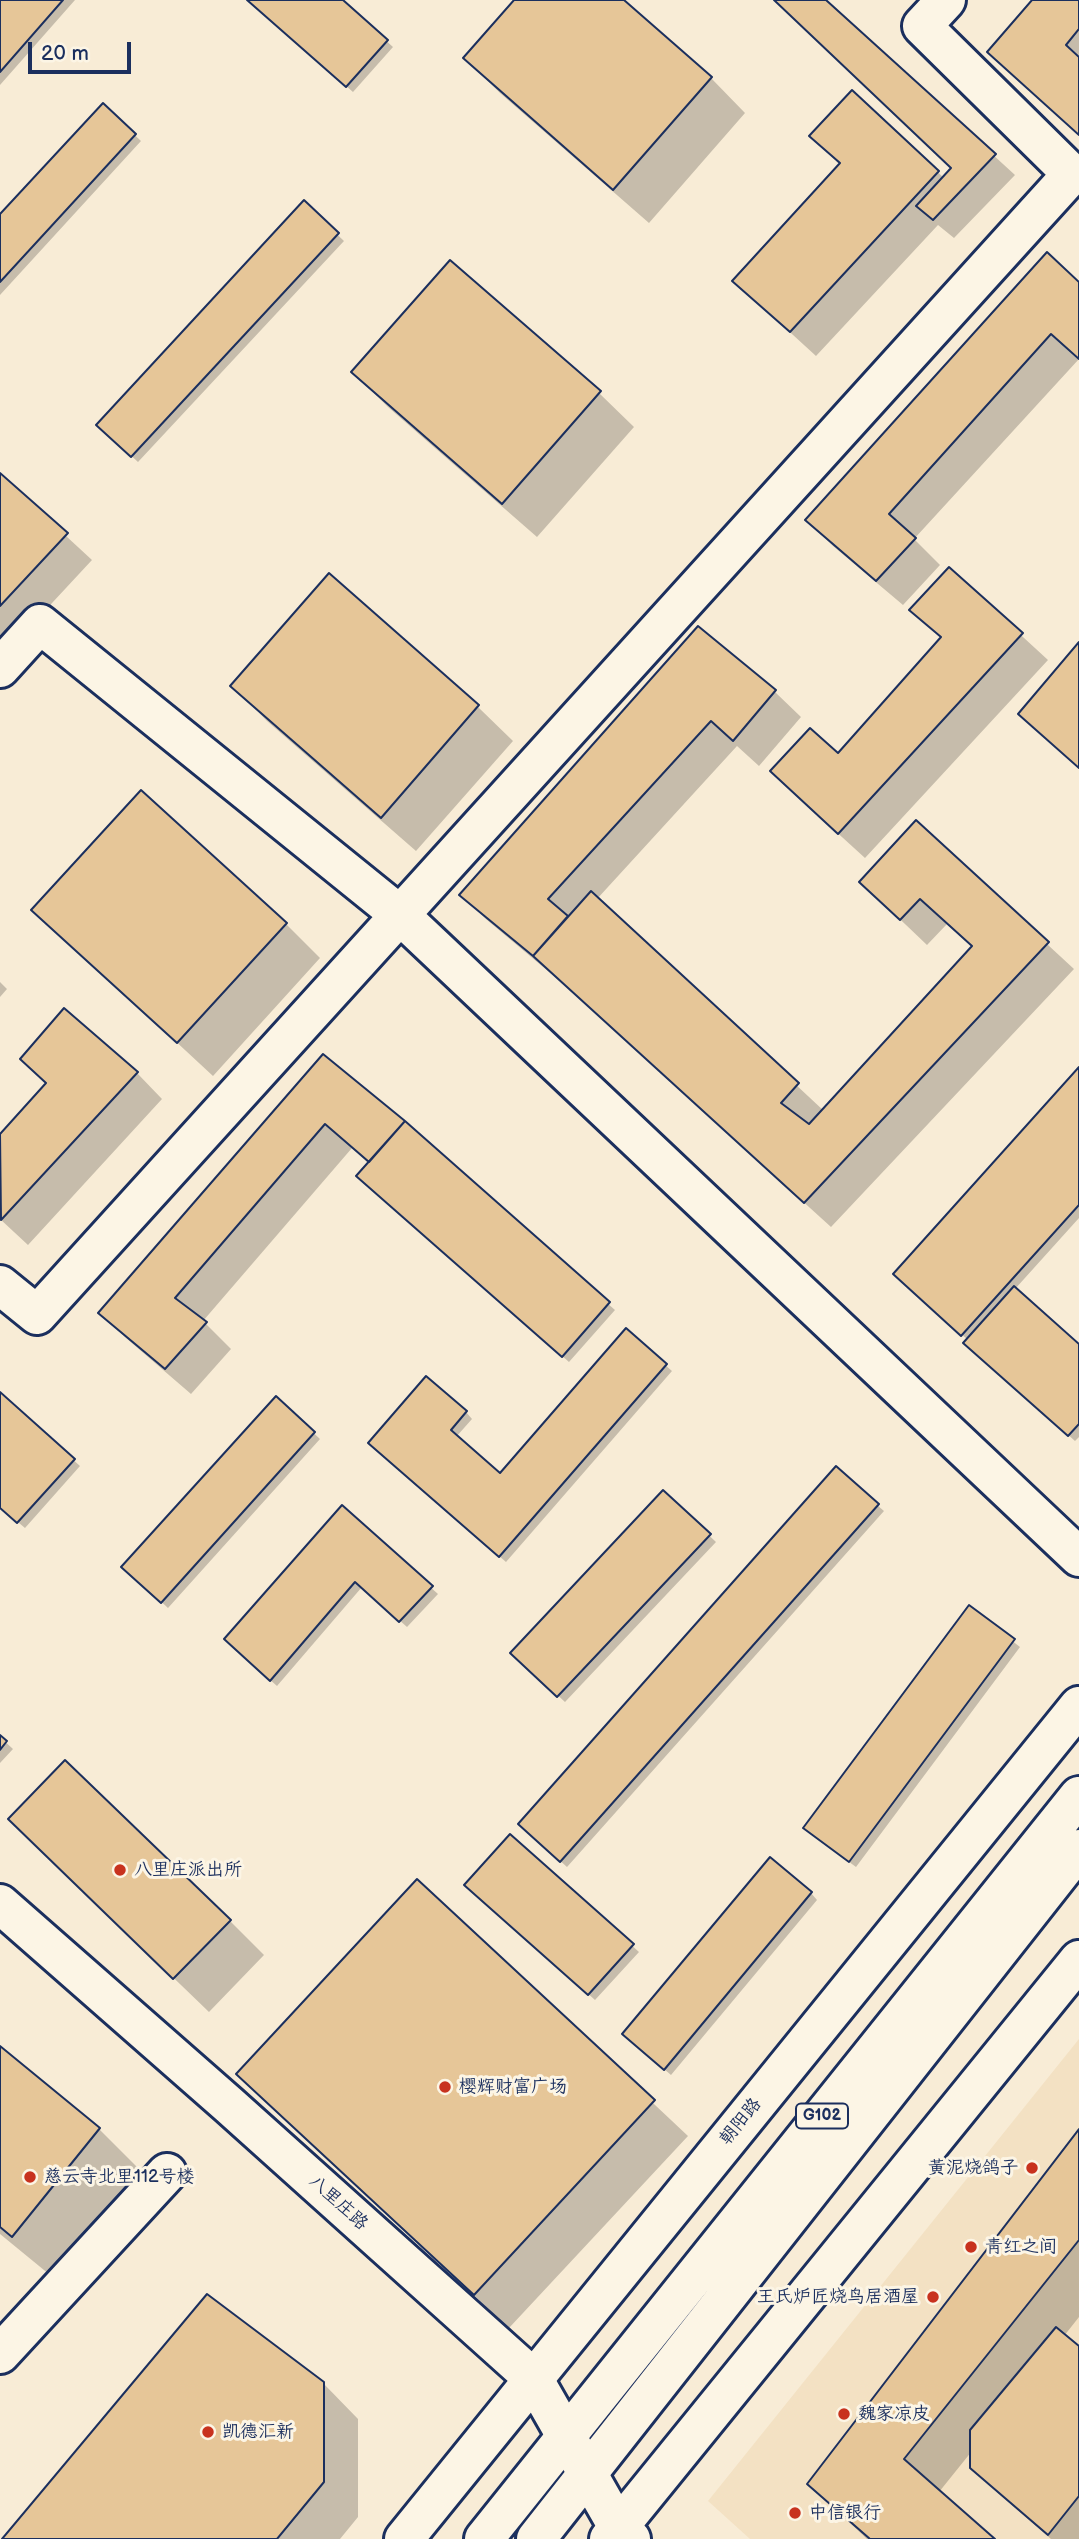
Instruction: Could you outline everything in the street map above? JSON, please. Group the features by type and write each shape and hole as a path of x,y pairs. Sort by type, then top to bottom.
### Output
{"main road":[{"path":"0,1285 37,1315 1072,174 922,26 946,0"},
{"path":"0,668 40,624 400,915 1079,1557"},
{"name":"朝阳路","path":"404,2539 1079,1706"},
{"name":"G102","path":"484,2539 1079,1796"},
{"name":"G102","path":"536,2539 1079,1849"},
{"name":"八里庄路","path":"0,1904 533,2378 619,2535"},
{"path":"619,2535 1079,1960"},
{"path":"0,2354 167,2173"}],"shaded area":[{"path":"1079,2039 1079,2539 750,2539 708,2501"}],"building":[{"path":"0,0 63,0 0,72"},
{"path":"247,0 343,0 388,40 346,87"},
{"path":"514,0 624,0 712,77 613,190 463,58"},
{"path":"774,0 826,0 996,154 933,220 916,206 951,168"},
{"path":"1032,0 1079,0 1079,29 1066,45 1079,57 1079,135 987,52"},
{"path":"852,90 939,171 790,332 732,281 840,163 809,136"},
{"path":"103,103 136,134 0,282 0,214"},
{"path":"304,200 339,233 131,457 96,425"},
{"path":"1047,252 1079,282 1079,359 1051,334 889,514 916,538 876,581 805,520"},
{"path":"450,260 601,391 502,504 351,372"},
{"path":"0,473 68,533 0,606"},
{"path":"949,567 1023,633 838,834 770,771 810,728 838,753 941,637 909,610"},
{"path":"329,573 479,705 381,818 230,686"},
{"path":"698,626 776,690 733,741 711,721 548,899 568,916 533,956 459,895"},
{"path":"1079,642 1079,768 1018,714"},
{"path":"141,790 287,923 177,1043 31,910"},
{"path":"916,820 1049,942 804,1203 533,956 591,891 799,1083 781,1103 809,1124 972,946 920,899 900,920 859,882"},
{"path":"64,1008 138,1072 1,1220 0,1134 46,1083 20,1059"},
{"path":"323,1054 405,1121 369,1162 325,1124 175,1298 207,1322 165,1369 98,1313"},
{"path":"1079,1067 1079,1205 961,1336 893,1274"},
{"path":"405,1121 610,1302 562,1357 356,1176"},
{"path":"1014,1286 1079,1344 1079,1424 1068,1436 963,1343"},
{"path":"626,1328 667,1364 499,1557 368,1443 426,1376 467,1411 451,1430 500,1473"},
{"path":"0,1392 75,1459 17,1523 0,1508"},
{"path":"276,1396 315,1432 161,1603 121,1567"},
{"path":"836,1466 879,1504 560,1862 518,1824"},
{"path":"663,1490 711,1534 557,1697 510,1653"},
{"path":"342,1505 433,1586 399,1622 355,1582 270,1681 224,1639"},
{"path":"969,1605 1015,1639 849,1862 803,1828"},
{"path":"0,1735 7,1741 0,1750"},
{"name":"八里庄派出所","path":"65,1760 231,1920 173,1979 8,1819"},
{"path":"510,1834 634,1944 588,1995 464,1885"},
{"path":"770,1857 812,1892 664,2070 622,2034"},
{"name":"樱辉财富广场","path":"417,1879 655,2100 474,2295 236,2074"},
{"name":"慈云寺北里112号楼","path":"0,2046 100,2128 12,2237 0,2227"},
{"path":"1079,2129 1079,2240 904,2459 995,2539 870,2539 807,2484"},
{"name":"凯德汇新","path":"207,2294 324,2382 324,2482 277,2539 2,2539"},
{"path":"1056,2327 1079,2346 1079,2496 1048,2535 970,2468 970,2430"}],"place":[{"name":"八里庄派出所","path":"120,1870"},
{"name":"樱辉财富广场","path":"445,2087"},
{"name":"黄泥烧鸽子","path":"1032,2168"},
{"name":"慈云寺北里112号楼","path":"30,2177"},
{"name":"青红之间","path":"971,2247"},
{"name":"王氏炉匠烧鸟居酒屋","path":"933,2297"},
{"name":"魏家凉皮","path":"844,2414"},
{"name":"凯德汇新","path":"208,2432"},
{"name":"中信银行","path":"795,2513"}]}
